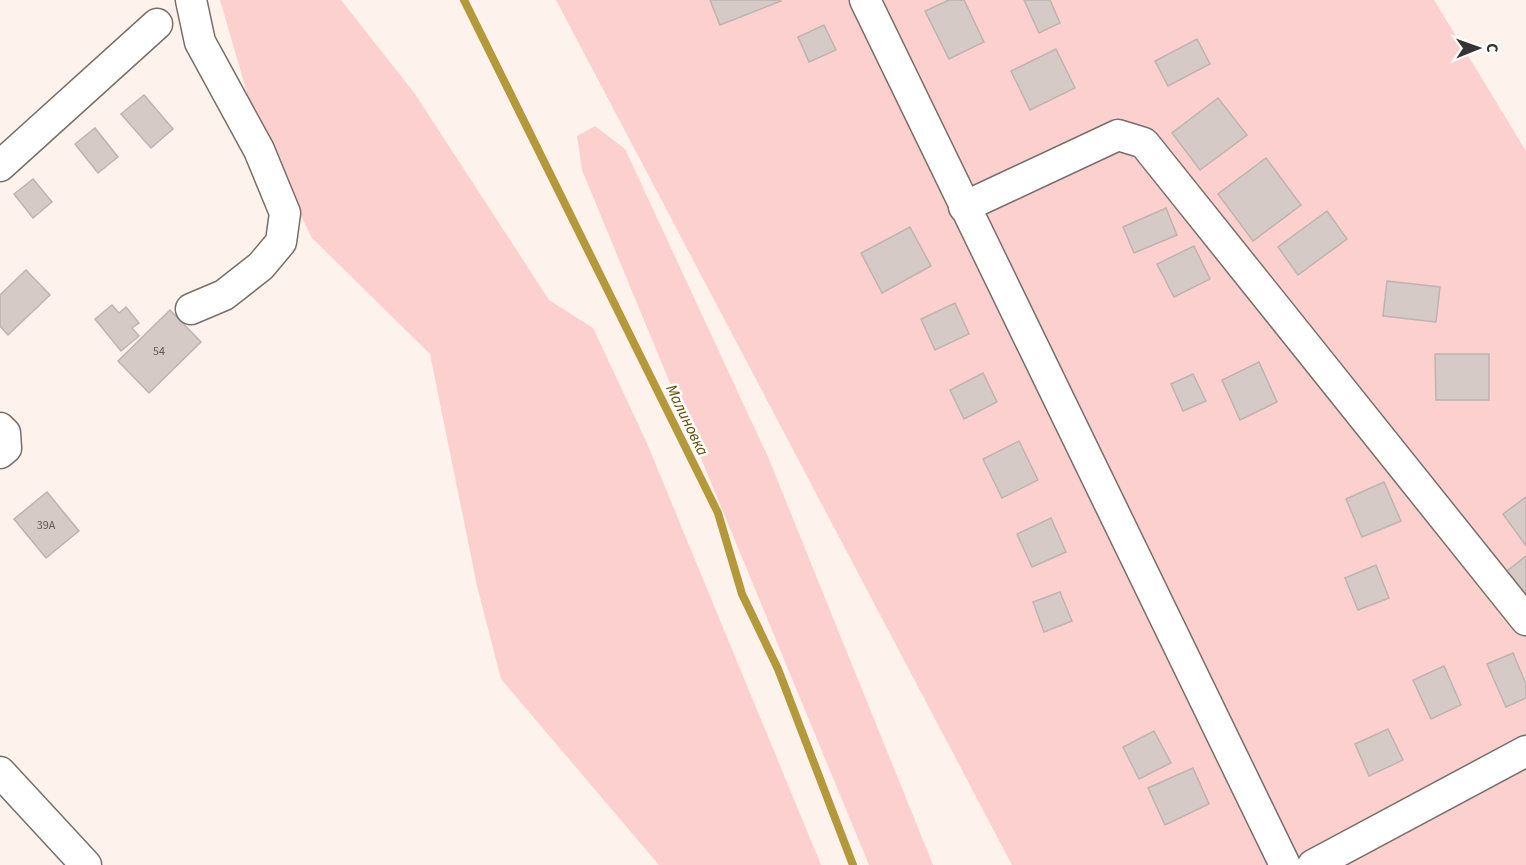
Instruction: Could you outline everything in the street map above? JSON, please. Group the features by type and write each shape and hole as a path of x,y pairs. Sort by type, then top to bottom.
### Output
{"street":[{"path":"191,0 200,42 259,150 285,213 280,242 261,266 224,295 191,309"},
{"path":"866,0 964,207 1285,865"},
{"path":"0,166 157,24"},
{"path":"964,207 1118,135 1144,143 1526,620"},
{"path":"0,428 5,434 6,448 0,453"},
{"path":"1313,865 1526,752"},
{"path":"0,772 86,865"}],"shaded area":[{"path":"220,0 341,0 415,94 549,300 593,328 646,441 821,865 659,865 501,679 477,586 430,354 312,238 258,131"},
{"path":"556,0 1434,0 1526,151 1526,865 1012,865"},
{"path":"595,126 625,149 768,457 933,865 869,865 582,170 577,136"}],"building":[{"path":"710,0 780,0 781,1 720,25"},
{"path":"949,0 964,0 984,42 949,59 925,11"},
{"path":"1024,0 1050,0 1060,23 1039,33"},
{"path":"824,25 836,50 809,62 798,37"},
{"path":"1197,39 1210,64 1168,86 1155,61"},
{"path":"1056,49 1075,88 1030,110 1011,71"},
{"path":"144,95 173,129 151,148 121,114"},
{"path":"1218,98 1247,135 1200,170 1172,133"},
{"path":"95,128 118,157 98,173 75,144"},
{"path":"1266,158 1301,205 1253,241 1218,194"},
{"path":"33,179 52,202 33,218 14,194"},
{"path":"1166,208 1177,235 1134,253 1123,227"},
{"path":"1327,211 1347,239 1298,275 1278,247"},
{"path":"910,227 931,266 882,293 861,253"},
{"path":"1194,246 1210,279 1174,297 1157,264"},
{"path":"26,270 50,295 8,335 0,326 0,295"},
{"path":"1387,281 1440,287 1436,322 1383,316"},
{"path":"955,303 969,334 935,350 921,319"},
{"path":"112,305 119,313 126,307 139,323 132,328 139,336 121,351 95,319"},
{"path":"170,310 201,342 149,393 118,361"},
{"path":"1435,354 1489,354 1489,400 1436,400"},
{"path":"1259,362 1277,402 1240,420 1222,380"},
{"path":"983,373 997,402 964,419 950,390"},
{"path":"1193,374 1206,401 1183,411 1171,384"},
{"path":"1019,441 1038,480 1002,498 983,459"},
{"path":"1384,482 1401,521 1362,537 1346,499"},
{"path":"47,492 79,531 46,558 14,519"},
{"path":"1526,497 1526,546 1503,514"},
{"path":"1051,518 1066,552 1032,567 1017,534"},
{"path":"1526,556 1526,596 1507,571"},
{"path":"1376,565 1389,598 1358,610 1345,578"},
{"path":"1060,592 1072,621 1044,632 1033,602"},
{"path":"1513,653 1526,684 1526,698 1506,707 1487,664"},
{"path":"1444,666 1461,705 1431,719 1413,680"},
{"path":"1388,729 1403,760 1369,776 1355,744"},
{"path":"1154,731 1171,763 1139,779 1123,747"},
{"path":"1193,768 1209,804 1165,825 1148,788"}],"waterway":[{"name":"Малиновка","path":"464,0 718,513 742,594 778,669 853,865"}]}
